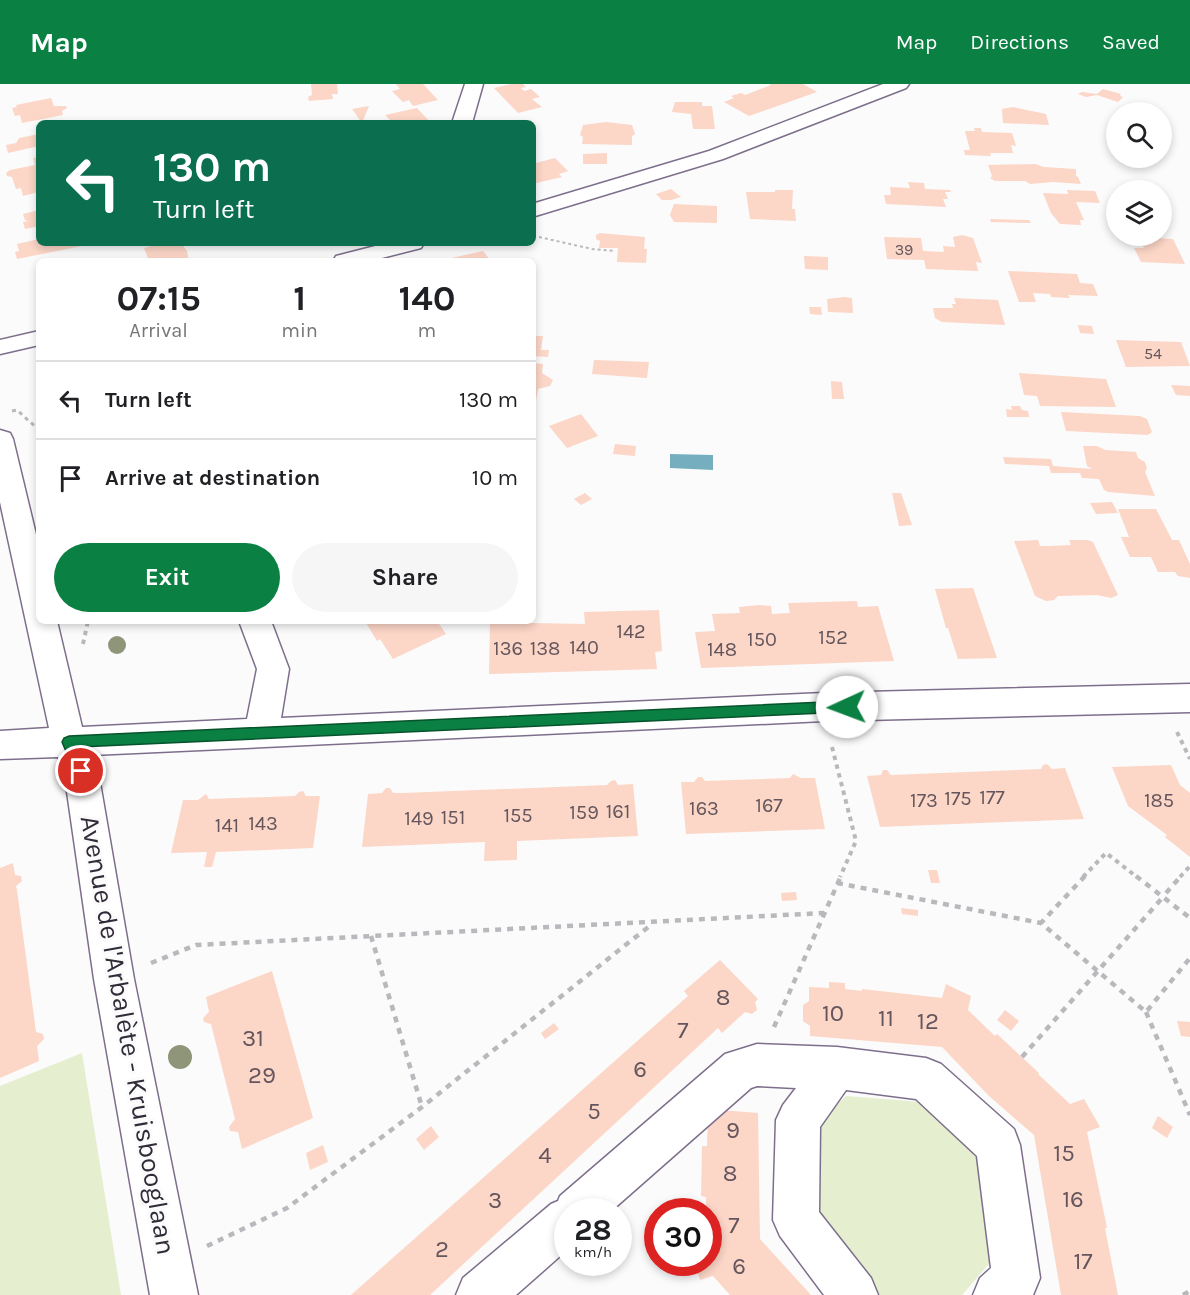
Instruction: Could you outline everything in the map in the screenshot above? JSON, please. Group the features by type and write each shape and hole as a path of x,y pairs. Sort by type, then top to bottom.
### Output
{"street":[{"path":"463,120 474,84"},
{"path":"536,211 716,156 900,84"},
{"path":"356,258 402,246"},
{"path":"0,347 36,339"},
{"path":"0,439 36,600"},
{"name":"Avenue de l'Arbalète - Kruisbooglaan","path":"42,624 69,742 81,771 114,979 174,1295"},
{"path":"256,624 273,669 262,732"},
{"path":"0,745 824,707 1190,698"},
{"path":"592,1198 740,1068 757,1065 837,1068 926,1079 998,1145 1010,1289"},
{"path":"837,1068 798,1120 796,1220 854,1295"},
{"path":"480,1295 554,1231"}],"path":[{"path":"536,236 592,249 615,251"},
{"path":"12,411 18,410 36,427"},
{"path":"1177,732 1190,759"},
{"path":"757,1065 855,841 832,747"},
{"path":"1041,923 1106,853 1164,895 1190,918"},
{"path":"1022,1057 1190,866"},
{"path":"837,883 1041,923 1146,1012 1190,1115"},
{"path":"148,964 196,945 824,913"},
{"path":"207,1246 287,1208 422,1107 653,922"},
{"path":"371,936 422,1107"},
{"path":"1146,1012 1190,958"},
{"path":"1183,1295 1190,1291"}],"green space":[{"path":"82,1053 121,1295 0,1295 0,1086"},
{"path":"846,1096 922,1102 988,1168 1001,1250 962,1295 873,1295 811,1227 807,1134"}],"water":[{"path":"670,454 713,455 713,470 670,468"}],"building":[{"path":"311,84 337,84 338,94 332,94 333,99 309,101 308,97 312,95"},
{"path":"396,84 423,84 438,100 413,106 409,100 403,102 392,91 400,89"},
{"path":"523,84 526,87 521,88 524,91 531,89 540,97 532,99 542,107 518,113 494,88"},
{"path":"769,84 803,84 817,92 749,116 724,102 734,98 731,96 741,93 745,95 771,85"},
{"path":"1103,89 1121,94 1120,96 1123,97 1118,102 1097,95 1086,97 1078,94 1082,92 1097,94"},
{"path":"51,98 54,106 66,106 67,108 62,111 63,115 22,123 20,115 15,116 12,108 17,107 16,105"},
{"path":"675,102 702,102 702,106 712,106 715,129 693,129 691,114 672,112"},
{"path":"369,106 363,120 360,120 352,109"},
{"path":"1013,107 1046,114 1049,125 1003,123 1002,109"},
{"path":"417,108 428,120 390,120 385,115"},
{"path":"606,122 632,125 635,134 632,136 632,145 582,144 583,137 580,135 583,125"},
{"path":"974,128 981,128 982,132 1012,133 1016,146 1011,145 1013,153 990,153 991,156 965,155 964,150 970,150 965,131 975,131"},
{"path":"36,135 36,147 8,153 6,145 16,143 19,138"},
{"path":"607,153 607,164 583,164 583,154"},
{"path":"33,158 36,158 36,193 23,196 21,188 16,189 12,177 7,176 6,173 10,170 35,165"},
{"path":"555,158 568,171 559,174 562,177 536,183 536,163"},
{"path":"1035,164 1044,167 1076,169 1076,176 1081,184 1053,182 1030,184 1025,181 995,181 990,178 992,176 988,165"},
{"path":"908,182 924,183 925,189 950,190 951,192 945,192 948,199 943,199 946,207 886,204 884,195 891,195 890,187 910,188"},
{"path":"671,189 681,197 662,200 656,194"},
{"path":"775,190 793,190 792,209 795,209 796,221 750,219 746,192 775,192"},
{"path":"1067,190 1095,191 1100,203 1076,202 1084,220 1080,220 1081,225 1060,224 1051,213 1043,193 1068,194"},
{"path":"674,204 717,206 717,223 674,222 670,215"},
{"path":"36,211 36,227 25,229 23,222 28,221 25,220 23,214"},
{"path":"990,219 1029,220 1031,223 991,222"},
{"path":"600,233 645,237 646,263 617,262 618,248 599,248 600,241 596,239 596,235"},
{"path":"962,235 973,238 982,263 976,262 978,271 926,269 924,260 887,259 884,237 921,238 923,251 944,252 943,246 955,247 953,237"},
{"path":"1173,239 1185,264 1141,262 1134,248 1144,248 1143,246 1172,246"},
{"path":"36,240 36,246 82,246 17,259 15,252 19,251 17,244"},
{"path":"183,246 188,258 148,258 144,248"},
{"path":"483,251 489,258 452,258"},
{"path":"804,256 828,257 828,270 805,269"},
{"path":"1008,271 1077,274 1080,283 1093,284 1098,296 1068,295 1070,298 1033,293 1036,302 1019,302"},
{"path":"852,298 853,313 828,312 827,299"},
{"path":"954,298 998,300 1005,325 942,322 935,318 933,308 953,308 952,304 956,304"},
{"path":"809,307 821,307 822,315 810,314"},
{"path":"1078,325 1092,326 1094,334 1080,333"},
{"path":"536,336 543,336 541,350 549,350 548,357 536,356"},
{"path":"1116,340 1181,342 1190,366 1126,367"},
{"path":"594,360 649,362 647,378 592,374"},
{"path":"536,363 543,364 542,373 553,380 550,386 538,389 536,401"},
{"path":"1019,373 1106,379 1116,407 1040,406 1037,396 1024,395"},
{"path":"831,381 842,382 844,399 832,399"},
{"path":"1171,385 1190,386 1190,396 1176,395"},
{"path":"1011,406 1020,406 1022,410 1028,411 1029,417 1007,417 1006,409 1012,410"},
{"path":"1061,412 1140,416 1147,419 1152,432 1148,435 1066,431"},
{"path":"581,414 598,436 567,448 549,426"},
{"path":"615,444 636,446 635,456 613,454"},
{"path":"1083,446 1136,452 1138,458 1145,462 1147,468 1145,472 1155,496 1108,492 1104,490 1099,479 1082,478 1080,473 1051,473 1049,466 1005,464 1003,457 1051,459 1053,466 1092,469 1087,466"},
{"path":"585,493 592,499 581,505 574,499"},
{"path":"892,493 901,493 912,525 899,526"},
{"path":"1112,502 1118,513 1096,514 1090,503"},
{"path":"1118,509 1156,509 1172,540 1179,540 1190,564 1190,578 1178,576 1175,572 1158,572 1151,557 1130,557 1121,537 1129,537"},
{"path":"1038,540 1040,546 1071,545 1069,540 1093,542 1118,595 1111,598 1097,595 1058,596 1054,600 1046,601 1035,596 1014,541"},
{"path":"973,588 997,658 958,659 948,628 946,628 935,589"},
{"path":"857,601 858,607 878,606 894,661 701,668 695,632 715,631 712,614 740,613 739,607 759,605 771,606 772,614 790,613 788,603"},
{"path":"659,610 662,651 655,652 657,669 489,674 490,624 585,624 584,612"},
{"path":"367,624 439,624 446,634 393,659 380,639 377,641"},
{"path":"1047,764 1052,769 1065,768 1084,819 880,827 867,776 881,775 883,770 887,770 891,775 1041,769"},
{"path":"1171,765 1180,785 1190,793 1190,857 1165,837 1167,835 1128,806 1112,767"},
{"path":"793,774 801,778 815,778 825,829 686,834 681,782 694,782 698,777 702,777 705,781 790,778"},
{"path":"615,780 618,785 633,784 638,836 517,841 517,860 484,861 485,842 362,847 368,794 382,793 386,788 390,788 393,793 403,793 607,785"},
{"path":"303,791 306,796 320,796 313,848 216,852 212,867 204,867 207,852 171,853 183,800 198,800 206,794 209,799 295,796"},
{"path":"13,863 15,875 21,876 22,881 16,886 36,1032 43,1034 44,1039 37,1046 39,1061 0,1078 0,868"},
{"path":"928,870 937,870 940,883 931,883"},
{"path":"796,892 797,900 782,901 781,893"},
{"path":"901,908 918,910 918,916 902,914"},
{"path":"720,960 758,999 755,1002 757,1010 752,1014 745,1012 722,1033 718,1028 430,1295 351,1295 688,996 684,991"},
{"path":"272,971 313,1118 242,1149 238,1132 230,1131 229,1127 235,1119 211,1024 204,1022 203,1018 209,1012 206,997"},
{"path":"829,982 845,983 845,989 942,998 946,984 971,996 968,1010 995,1036 997,1034 1070,1104 1084,1099 1100,1127 1087,1132 1118,1295 1061,1295 1034,1135 989,1096 942,1047 810,1036 810,1026 803,1021 803,1005 809,1001 809,987 829,988"},
{"path":"1005,1010 1019,1021 1011,1031 997,1020"},
{"path":"1177,1021 1190,1022 1190,1037 1181,1036"},
{"path":"554,1023 559,1029 545,1039 541,1033"},
{"path":"708,1109 758,1113 760,1239 811,1295 730,1295 713,1276 722,1276 722,1198 701,1196 702,1146 707,1146"},
{"path":"1158,1116 1173,1127 1167,1138 1152,1128"},
{"path":"431,1126 439,1137 424,1150 416,1139"},
{"path":"323,1145 328,1162 310,1170 306,1153"},
{"path":"699,1276 713,1276 700,1280"}],"route":[{"path":"81,771 69,742 203,734 847,707"}]}
